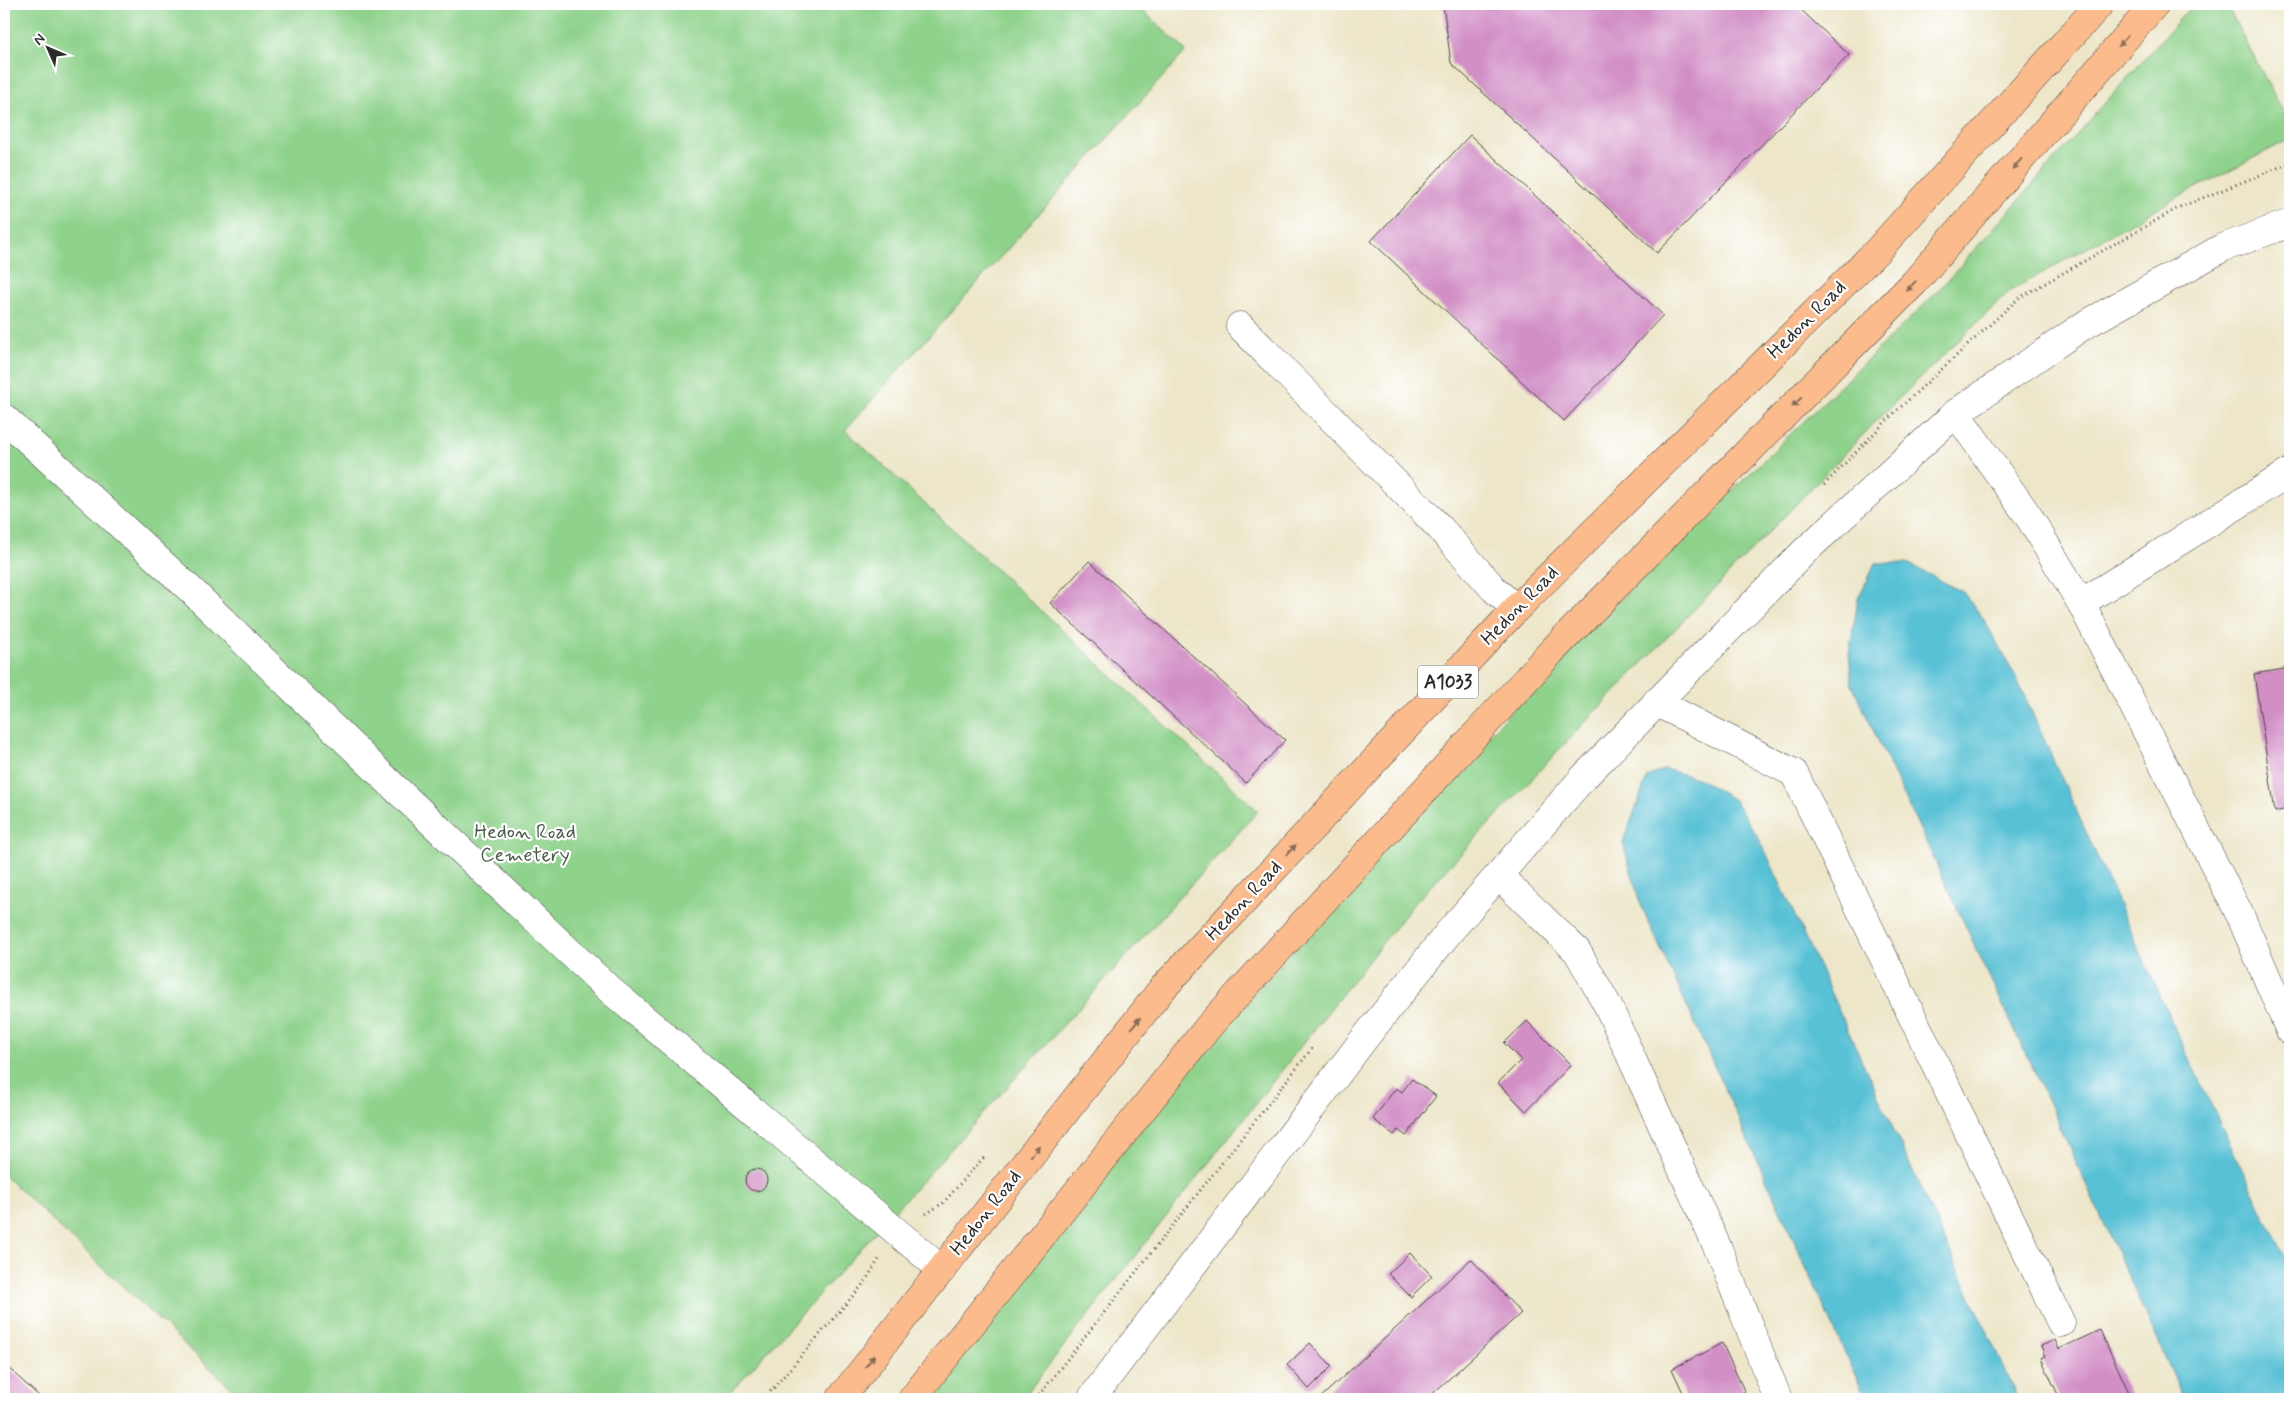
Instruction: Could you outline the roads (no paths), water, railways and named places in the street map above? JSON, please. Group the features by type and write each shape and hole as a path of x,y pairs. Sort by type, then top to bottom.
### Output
{"highway":[{"name":"Hedon Road","path":"840,1399 1162,989 1516,609 1877,251 2100,4"},
{"name":"A1033","path":"912,1399 1208,1026 1552,651 1914,283 2155,4"}],"lane":[{"path":"1091,1399 1364,1039 1449,932 1583,778 1806,550 1956,413 2083,326 2222,248 2290,223"},
{"path":"1240,326 1440,528 1494,589 1516,609"},
{"path":"1956,413 2029,517 2081,603 2240,916 2290,1031"},
{"path":"4,418 192,591 392,785 610,990 942,1270"},
{"path":"2081,603 2290,472"},
{"path":"1656,702 1794,773 2061,1323"},
{"path":"1499,876 1577,951 1608,1006 1719,1251 1778,1399"}],"water":[{"path":"1876,563 1907,563 1963,592 1983,618 2015,675 2180,1040 2290,1269 2290,1399 2184,1399 2054,1114 1852,685 1849,654 1858,598"},
{"path":"1665,769 1700,779 1734,800 1761,842 2018,1399 1866,1399 1640,903 1623,843 1647,777"}],"park label":[{"name":"Hedon Road Cemetery","path":"525,844"}]}
